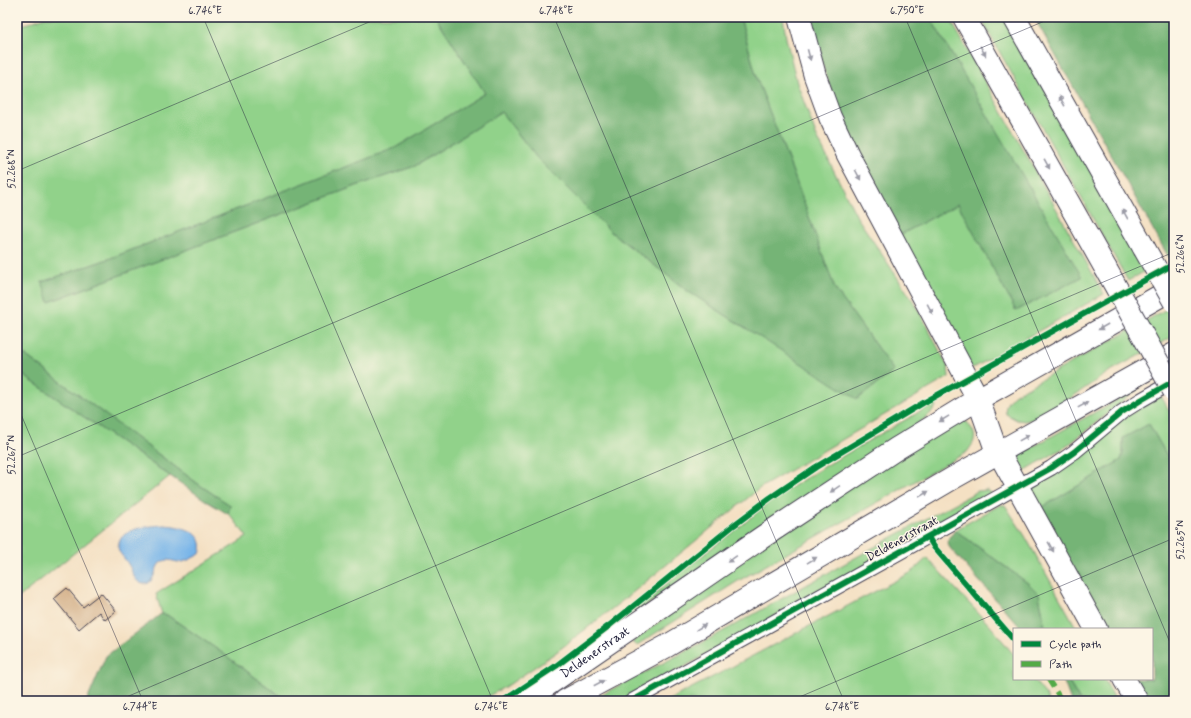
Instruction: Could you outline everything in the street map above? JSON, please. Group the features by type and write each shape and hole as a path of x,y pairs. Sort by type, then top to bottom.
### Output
{"main road":[{"path":"799,17 815,76 830,117 852,162 978,399 998,452 1095,628"},
{"path":"964,17 1174,391"},
{"path":"1014,17 1174,301"},
{"name":"Deldenerstraat","path":"524,701 882,457 978,399 1174,288"},
{"name":"Deldenerstraat","path":"565,701 667,646 998,452 1174,354"},
{"path":"1125,680 1137,701"}],"street":[{"name":"Deldenerstraat","path":"632,701 1052,468 1074,452 1122,412 1174,381"}],"green space":[{"path":"45,17 436,17 485,93 395,148 111,258 42,282 49,302 356,186 415,166 501,112 537,158 611,232 689,292 858,399 894,371 835,289 757,79 740,17 783,17 786,38 797,83 816,135 857,217 917,307 948,367 949,377 760,488 631,594 555,653 510,684 483,699 473,701 287,701 221,652 167,615 162,614 156,594 247,537 228,514 230,505 201,486 25,355 19,355 17,357 17,27"},
{"path":"436,17 740,17 757,79 835,289 894,371 857,399 689,292 611,232 537,158 501,112 415,166 356,186 49,302 42,282 111,258 395,148 485,93"},
{"path":"806,17 930,17 1082,277 1016,311 958,204 898,236 848,139"},
{"path":"930,17 949,17 1104,294 975,367 968,368 898,236 958,204 1016,311 1081,277"},
{"path":"980,17 1007,17 1149,269 1128,281"},
{"path":"1034,17 1174,17 1174,256 1169,258"},
{"path":"1174,305 1174,336 1107,373 1043,417 1025,421 1017,420 1006,414 1006,405 1014,395"},
{"path":"19,355 25,355 201,486 230,505 228,514 208,502 17,371 17,357"},
{"path":"17,371 170,476 17,599"},
{"path":"1142,386 1067,446 1024,471 1019,463 1020,454"},
{"path":"1161,396 1174,419 1174,468 1149,424 1123,438 1123,453 1121,460 1036,511 1025,493 1128,415"},
{"path":"940,400 933,411 922,421 608,631 776,497 837,459"},
{"path":"957,418 967,422 973,430 973,444 967,452 738,581 637,645 632,642 779,533"},
{"path":"1149,424 1174,468 1174,701 1141,701 1130,680 1153,680 1153,628 1100,628 1036,511 1121,460 1123,453 1123,438"},
{"path":"987,490 993,494 623,701 589,701 702,643 978,491"},
{"path":"1000,505 1005,505 1025,536 1076,628 1045,628 1038,594 1029,584 955,530"},
{"path":"955,530 1029,584 1039,594 1045,628 1021,628 950,548 947,542"},
{"path":"927,558 993,629 1013,654 1013,680 1034,680 1046,695 1048,701 667,701 912,572"},
{"path":"161,614 167,615 221,652 287,701 87,701 106,656"},
{"path":"1062,680 1068,680 1080,701 1071,701"},
{"path":"1068,680 1105,680 1116,701 1080,701"}],"water":[{"path":"164,525 185,529 196,535 200,540 200,554 184,562 167,560 162,561 158,565 154,575 148,583 145,584 138,582 120,553 118,544 123,536 128,532 140,528"}],"building":[{"path":"67,588 83,607 101,593 116,611 105,620 99,612 79,629 54,599"}],"marked path":[{"path":"1049,680 1062,701"}],"cycle path":[{"path":"503,701 556,666 610,625 734,525 770,498 816,467 923,403 1174,264"},
{"path":"632,701 1051,468 1074,452 1122,412 1174,381"},
{"path":"928,537 934,547 1013,639"}]}
